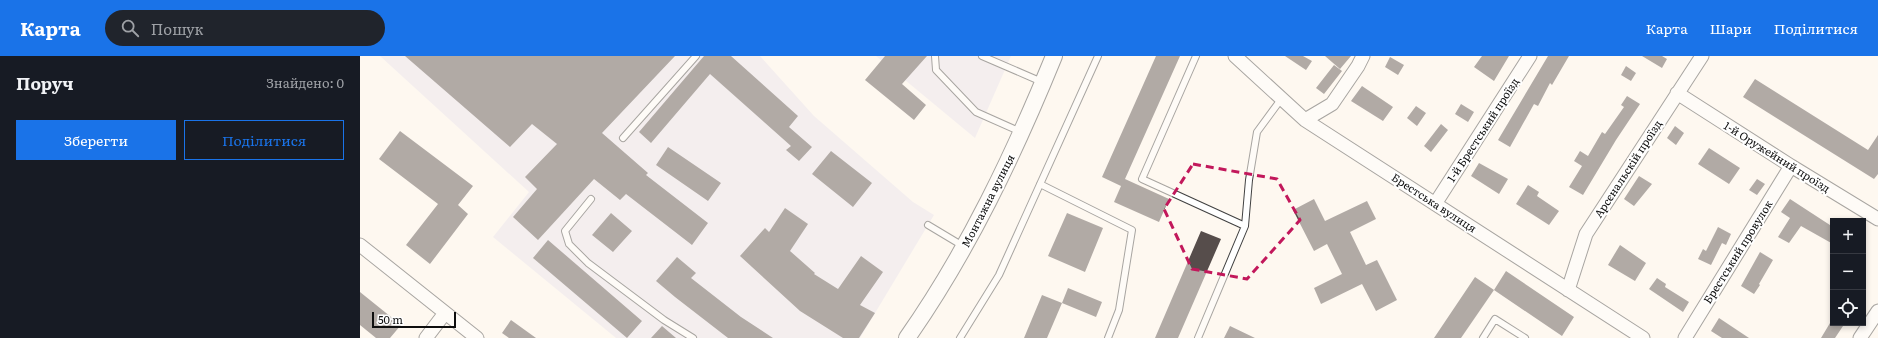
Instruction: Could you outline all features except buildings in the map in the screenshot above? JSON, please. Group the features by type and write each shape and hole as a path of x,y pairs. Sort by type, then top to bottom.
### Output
{"street":[{"name":"Монтажна вулиця","path":"907,338 925,312 965,246 1022,133 1054,56"},
{"name":"Брестська вулиця","path":"1235,56 1305,120 1640,337"},
{"path":"1305,120 1332,104 1358,66 1363,56"},
{"name":"1-й Брестський проїзд","path":"1435,204 1530,56"},
{"name":"Арсєнальскій проїзд","path":"1568,290 1586,234 1702,56"},
{"name":"1-й Оружейний проїзд","path":"1677,93 1791,166 1878,219"},
{"name":"Брестський провулок","path":"1685,338 1791,166"},
{"path":"360,245 477,338"},
{"path":"1860,338 1878,311"},
{"path":"426,338 445,313"}],"lane":[{"path":"623,138 696,56"},
{"path":"935,56 936,70 976,112 1022,133"},
{"path":"982,56 1044,82"},
{"path":"960,338 999,275 1098,56"},
{"path":"1196,56 1142,179 1244,226"},
{"path":"1198,338 1244,226 1248,180 1257,132 1282,98"},
{"path":"1040,184 1132,230 1119,310 1108,338"},
{"path":"591,199 565,231 569,244 588,263 664,320 693,338"},
{"path":"928,226 965,246"},
{"path":"1483,338 1495,319 1525,338"}],"highlighted area":[{"path":"1193,164 1277,179 1300,220 1247,279 1192,269 1164,209"}],"shaded area":[{"path":"380,56 760,56 814,116 913,202 934,215 860,338 616,338 493,237 529,192"},
{"path":"876,56 1011,56 975,138"}]}
